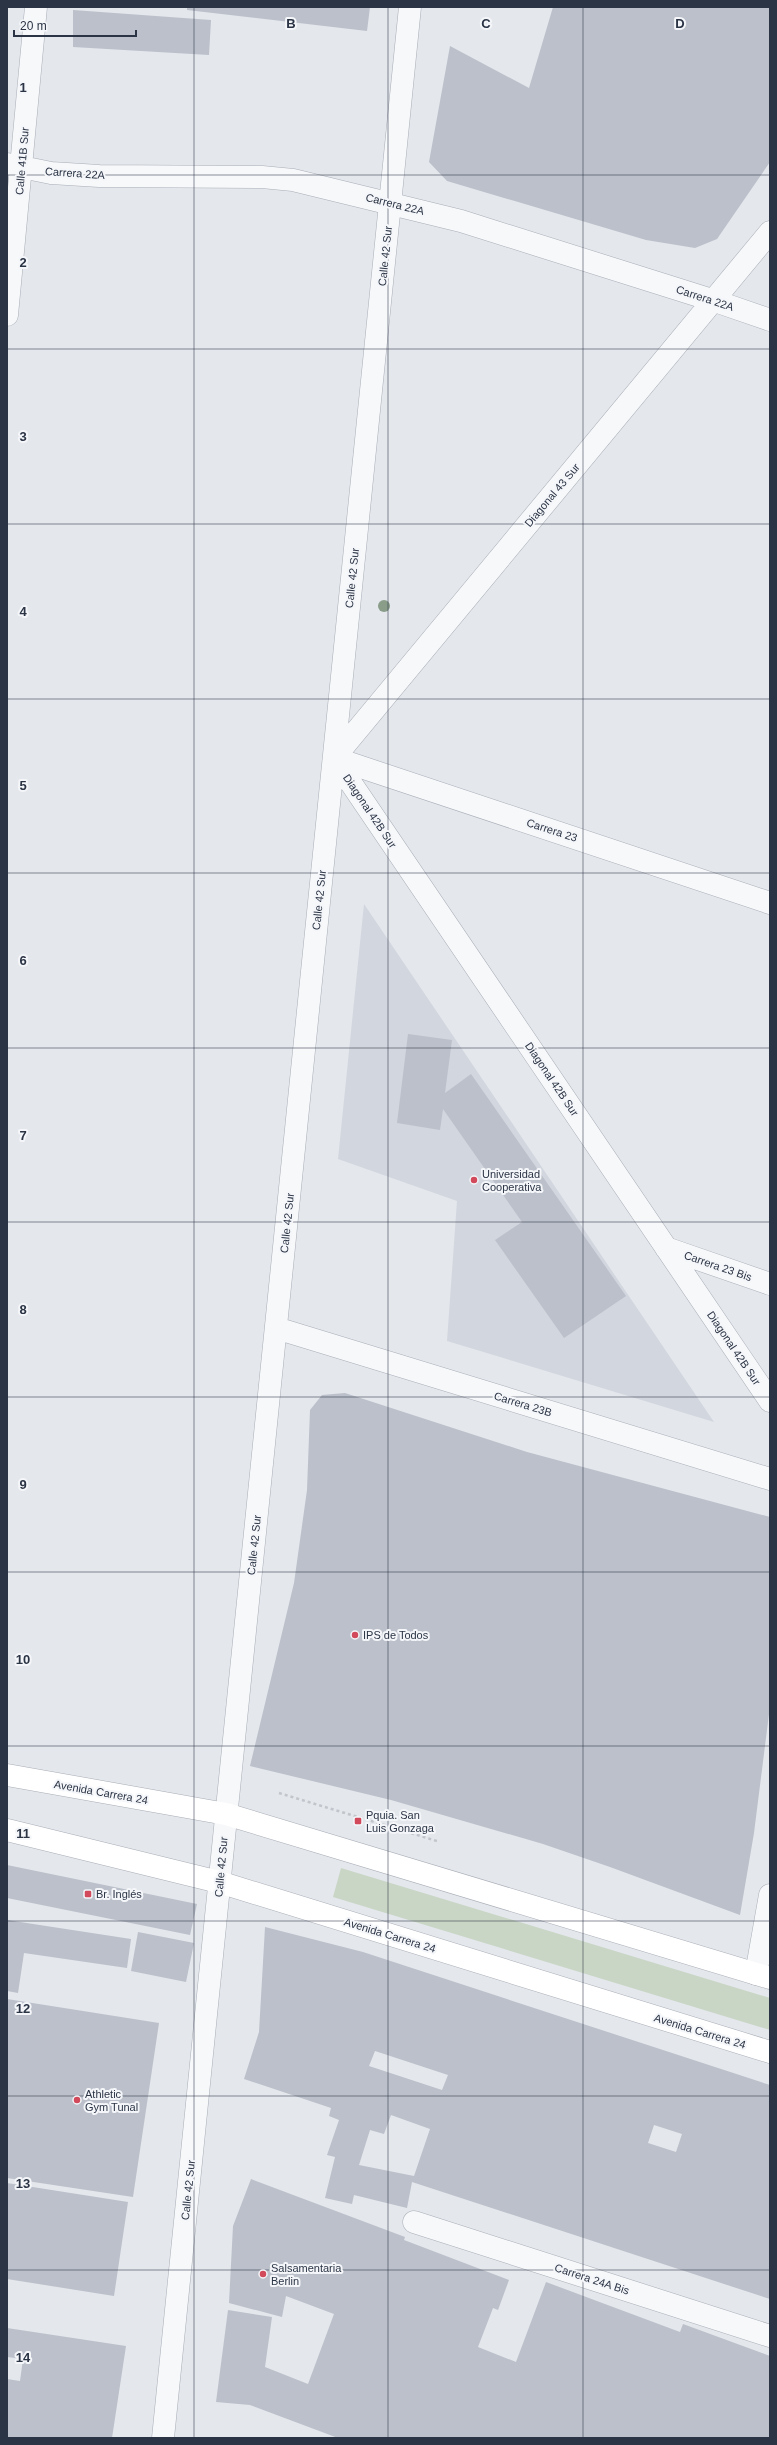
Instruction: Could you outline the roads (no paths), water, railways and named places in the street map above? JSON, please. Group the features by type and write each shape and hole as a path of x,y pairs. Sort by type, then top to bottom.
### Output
{"main road":[{"name":"Avenida Carrera 24","path":"7,1775 226,1814 763,1976"},
{"name":"Avenida Carrera 24","path":"7,1830 219,1882 770,2052"}],"street":[{"name":"Calle 41B Sur","path":"7,315 14,165 36,7"},
{"name":"Calle 42 Sur","path":"166,2437 219,1882 410,7"},
{"name":"Carrera 22A","path":"14,165 51,173 99,176 262,176 293,180 390,202 461,221 770,320"},
{"name":"Diagonal 43 Sur","path":"334,758 770,232"},
{"name":"Carrera 23","path":"334,758 770,903"},
{"name":"Diagonal 42B Sur","path":"334,758 770,1401"},
{"name":"Carrera 23 Bis","path":"666,1248 770,1284"},
{"name":"Carrera 23B","path":"276,1328 770,1479"},
{"path":"763,1976 770,1895"},
{"name":"Carrera 24A Bis","path":"414,2222 770,2336"}],"place":[{"name":"Universidad Cooperativa","path":"474,1180"},
{"name":"IPS de Todos","path":"355,1635"},
{"name":"Pquia. San Luis Gonzaga","path":"358,1821"},
{"name":"Br. Inglés","path":"88,1894"},
{"name":"Athletic Gym Tunal","path":"77,2100"},
{"name":"Salsamentaria Berlin","path":"263,2274"}]}
